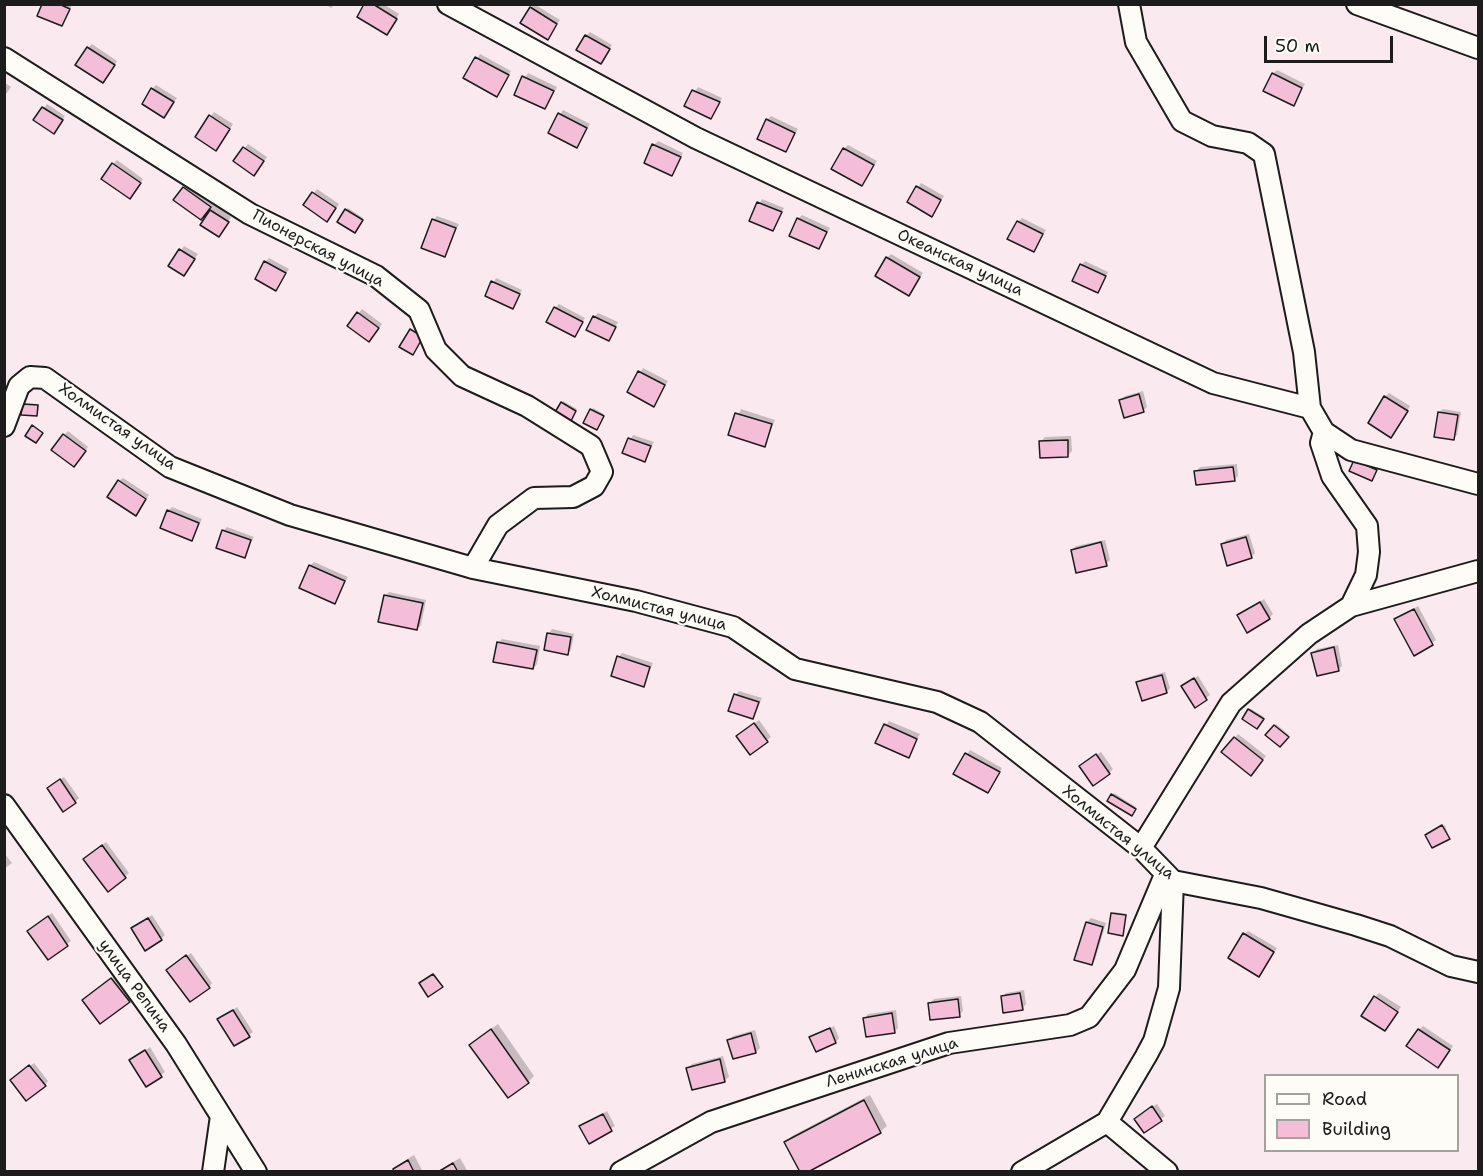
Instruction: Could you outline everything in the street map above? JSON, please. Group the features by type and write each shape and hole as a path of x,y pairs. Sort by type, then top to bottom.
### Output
{"street":[{"name":"Океанская улица","path":"448,4 696,138 1213,383 1310,408"},
{"path":"1129,4 1136,42 1182,121 1212,136 1248,143 1264,154 1304,352 1310,408 1324,432 1351,450 1479,484"},
{"path":"1357,4 1479,48"},
{"name":"Пионерская улица","path":"4,58 250,214 376,276 419,310 436,350 462,376 527,406 591,446 602,472 594,486 573,497 534,498 498,525 473,568"},
{"name":"Холмистая улица","path":"4,426 19,386 30,377 45,378 170,467 290,515 473,568 636,601 733,627 795,669 937,702 980,722 1141,848 1169,878 1261,898 1356,925 1390,936 1451,966 1479,972"},
{"path":"1324,432 1321,443 1332,476 1367,526 1369,552 1366,575 1351,606"},
{"path":"1141,848 1231,703 1309,634 1351,606 1479,571"},
{"name":"улица Репина","path":"4,805 176,1044 256,1172"},
{"path":"1022,1172 1107,1122 1154,1041 1169,988 1169,878"},
{"name":"Ленинская улица","path":"621,1172 711,1122 949,1043 1070,1025 1089,1017 1125,970 1169,878"},
{"path":"213,1172 221,1116"},
{"path":"1107,1122 1167,1172"}],"building":[{"path":"42,4 59,4 70,9 62,26 37,16"},
{"path":"364,4 373,4 397,19 387,35 357,17"},
{"path":"530,7 557,24 548,40 520,23"},
{"path":"585,35 610,49 601,64 576,50"},
{"path":"87,47 115,65 103,83 75,65"},
{"path":"475,57 509,75 497,97 463,78"},
{"path":"1272,73 1302,88 1294,106 1263,91"},
{"path":"522,76 554,91 545,109 514,95"},
{"path":"151,88 174,102 164,118 142,104"},
{"path":"692,90 720,102 711,119 684,106"},
{"path":"42,107 63,120 54,134 33,120"},
{"path":"558,113 587,128 577,148 548,133"},
{"path":"209,115 230,129 216,151 195,137"},
{"path":"766,119 795,133 786,152 757,139"},
{"path":"652,144 681,157 672,176 644,163"},
{"path":"243,147 264,161 254,176 233,161"},
{"path":"843,148 874,165 862,186 831,169"},
{"path":"112,163 141,183 130,199 101,179"},
{"path":"916,186 941,200 932,217 907,202"},
{"path":"183,187 211,207 201,220 173,200"},
{"path":"312,192 336,208 327,222 303,205"},
{"path":"757,202 782,212 773,231 749,221"},
{"path":"345,209 363,220 355,233 337,222"},
{"path":"210,210 229,222 219,237 200,225"},
{"path":"797,218 827,232 819,249 789,236"},
{"path":"432,219 456,228 445,257 421,248"},
{"path":"1017,221 1043,234 1034,252 1007,239"},
{"path":"179,249 195,259 184,276 168,266"},
{"path":"886,257 920,277 909,296 875,276"},
{"path":"264,261 286,273 276,291 255,279"},
{"path":"1080,264 1106,276 1098,293 1072,281"},
{"path":"491,281 520,294 513,309 485,296"},
{"path":"554,307 583,322 575,337 546,322"},
{"path":"357,312 379,328 369,342 347,326"},
{"path":"593,316 616,327 609,341 586,330"},
{"path":"410,329 423,337 413,355 399,347"},
{"path":"638,371 665,385 654,407 627,392"},
{"path":"1139,394 1144,412 1124,418 1119,400"},
{"path":"1384,396 1408,411 1391,438 1368,423"},
{"path":"561,402 576,411 570,423 554,414"},
{"path":"22,404 38,405 37,416 21,415"},
{"path":"590,409 604,416 597,430 583,423"},
{"path":"1438,412 1458,415 1454,440 1434,437"},
{"path":"735,413 772,424 765,447 728,435"},
{"path":"32,425 43,433 36,443 25,436"},
{"path":"63,434 86,451 74,467 51,450"},
{"path":"628,438 651,446 645,462 622,453"},
{"path":"1068,440 1068,457 1040,458 1039,441"},
{"path":"1354,460 1377,470 1372,481 1349,471"},
{"path":"1233,467 1235,481 1196,485 1194,471"},
{"path":"118,480 146,499 136,516 107,497"},
{"path":"167,510 199,523 192,541 160,528"},
{"path":"222,530 251,540 245,558 216,548"},
{"path":"1246,537 1252,558 1227,566 1221,544"},
{"path":"1101,542 1107,566 1076,573 1071,550"},
{"path":"309,565 345,581 335,604 299,588"},
{"path":"384,595 423,603 417,630 378,622"},
{"path":"1260,602 1270,619 1247,633 1237,615"},
{"path":"1414,609 1433,645 1414,656 1394,619"},
{"path":"547,633 571,637 568,655 544,650"},
{"path":"497,642 537,650 533,669 493,662"},
{"path":"1334,647 1339,671 1317,676 1311,653"},
{"path":"617,656 650,667 644,687 611,676"},
{"path":"1162,675 1167,693 1142,701 1136,682"},
{"path":"1194,678 1207,700 1195,708 1181,686"},
{"path":"734,694 759,702 753,719 728,711"},
{"path":"1248,709 1264,719 1257,729 1242,719"},
{"path":"754,723 768,742 750,755 736,736"},
{"path":"884,724 917,739 909,758 875,743"},
{"path":"1274,725 1289,737 1280,747 1265,735"},
{"path":"1234,737 1263,760 1251,776 1221,752"},
{"path":"965,753 1000,772 988,793 953,774"},
{"path":"1096,754 1110,774 1093,786 1079,766"},
{"path":"60,779 76,803 63,812 47,788"},
{"path":"1111,794 1136,809 1132,816 1107,801"},
{"path":"1442,825 1450,839 1432,848 1425,835"},
{"path":"102,845 126,878 108,892 83,859"},
{"path":"1111,913 1126,915 1123,936 1108,933"},
{"path":"48,916 68,946 48,960 27,931"},
{"path":"148,918 162,940 145,951 131,928"},
{"path":"1086,922 1103,927 1092,965 1074,960"},
{"path":"1243,933 1274,952 1259,977 1228,958"},
{"path":"186,955 210,988 190,1002 166,970"},
{"path":"433,974 443,987 428,997 419,983"},
{"path":"111,978 130,1002 100,1024 82,1000"},
{"path":"1020,993 1023,1010 1003,1013 1001,996"},
{"path":"1374,996 1398,1012 1385,1031 1361,1016"},
{"path":"958,999 960,1017 930,1020 928,1003"},
{"path":"233,1010 250,1037 234,1046 217,1019"},
{"path":"892,1013 895,1033 866,1037 863,1018"},
{"path":"830,1028 836,1043 816,1052 809,1037"},
{"path":"491,1029 529,1083 508,1098 469,1045"},
{"path":"1418,1029 1450,1050 1438,1068 1406,1046"},
{"path":"751,1033 756,1053 733,1059 727,1040"},
{"path":"145,1050 162,1077 146,1087 129,1060"},
{"path":"720,1059 725,1082 692,1090 686,1068"},
{"path":"29,1065 46,1086 26,1101 10,1080"},
{"path":"864,1100 881,1133 808,1172 800,1172 784,1142"},
{"path":"1152,1106 1162,1121 1144,1133 1134,1119"},
{"path":"603,1114 612,1131 589,1144 579,1126"},
{"path":"408,1160 414,1172 394,1172 393,1169"},
{"path":"453,1163 458,1172 438,1172"}]}
